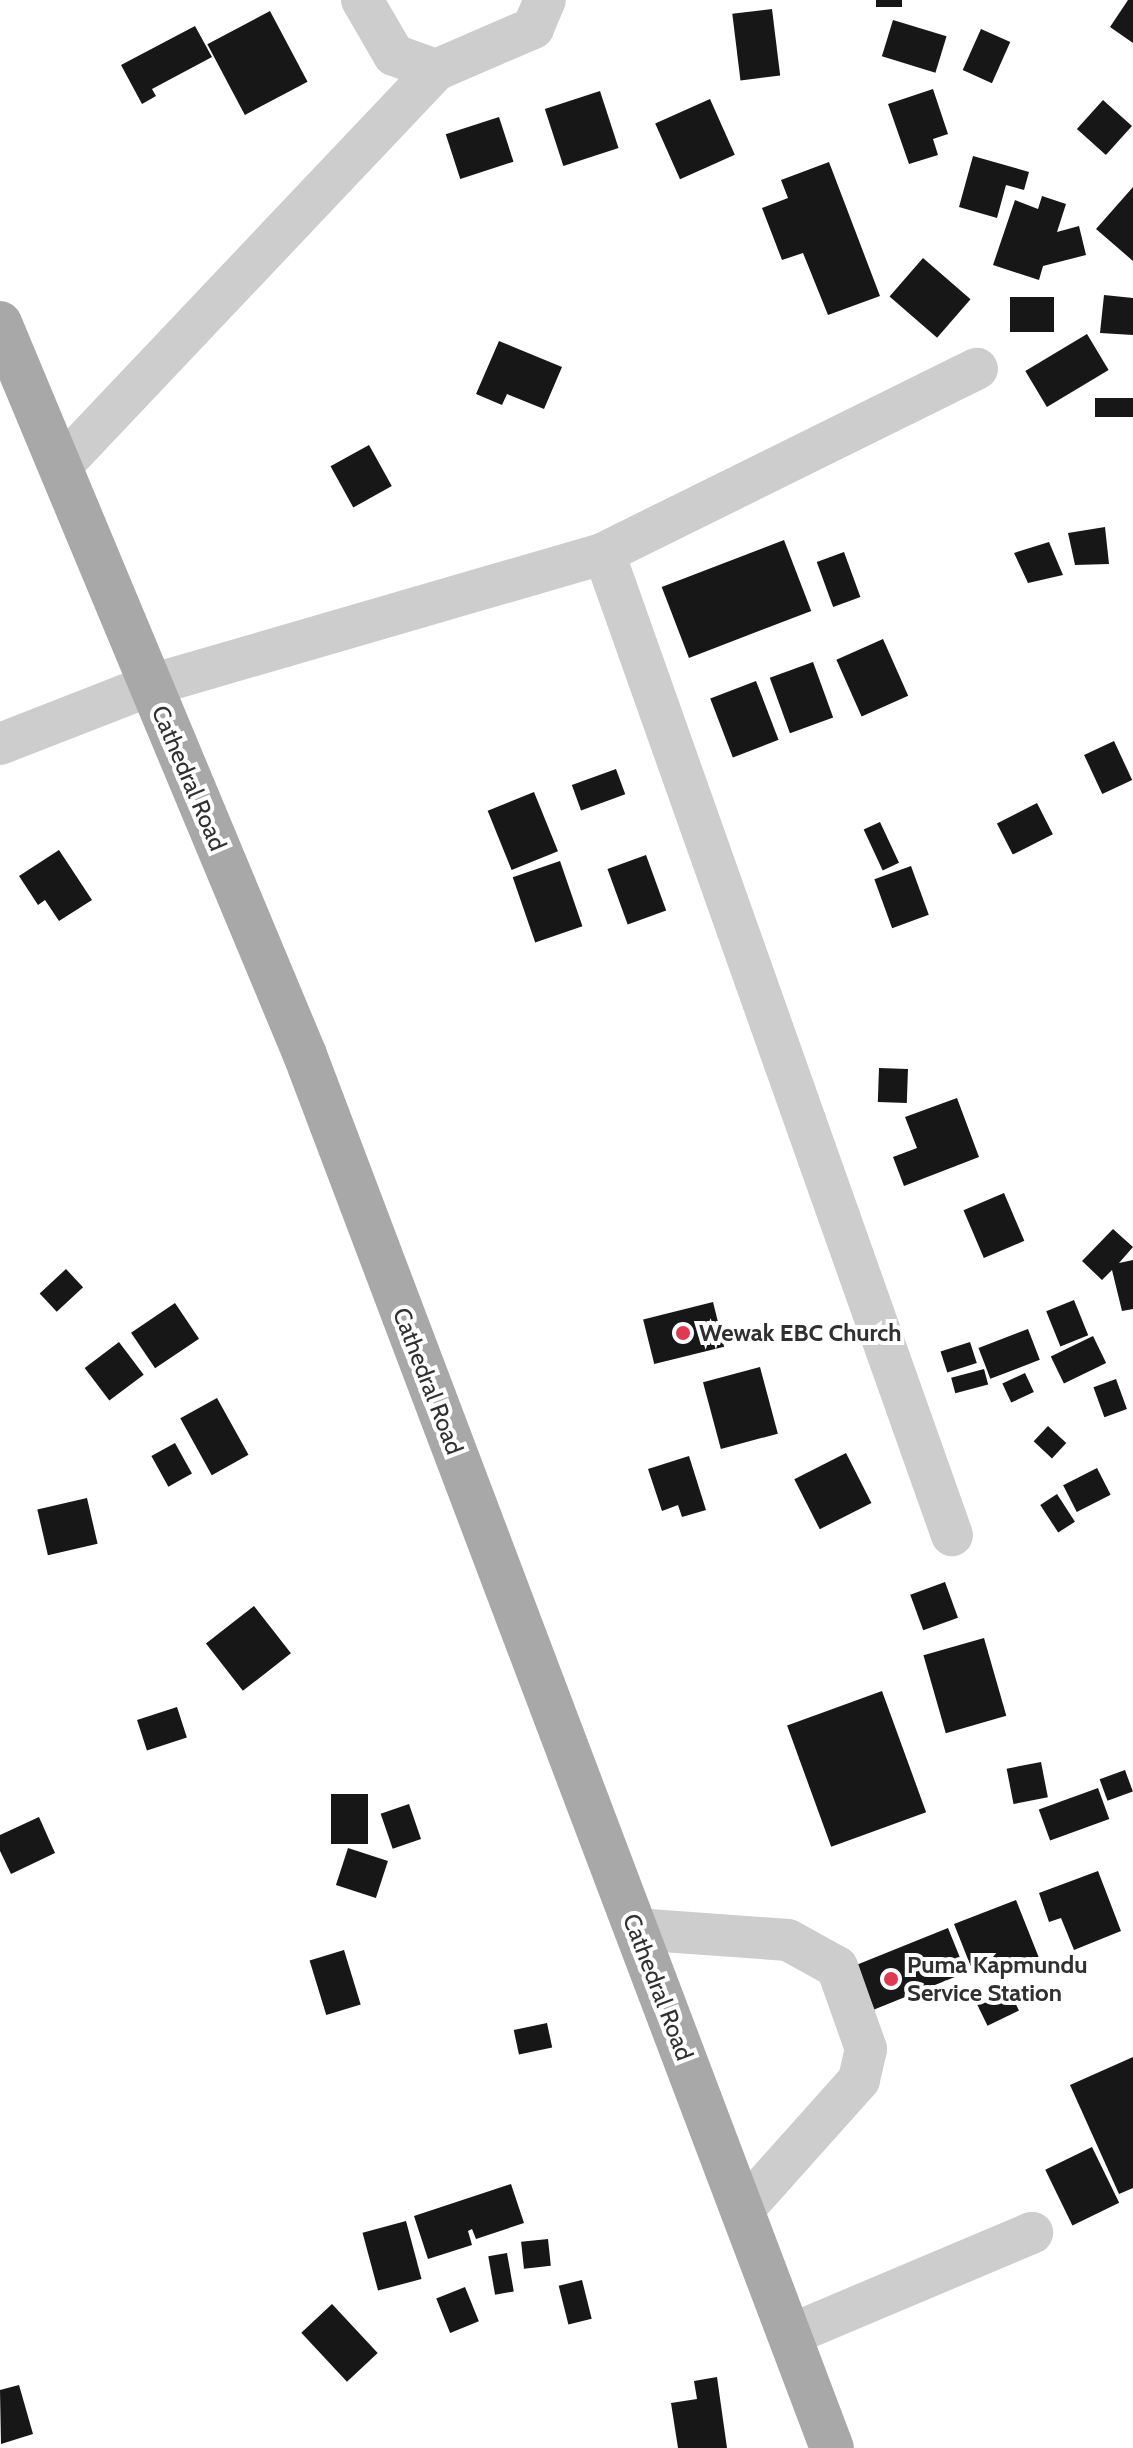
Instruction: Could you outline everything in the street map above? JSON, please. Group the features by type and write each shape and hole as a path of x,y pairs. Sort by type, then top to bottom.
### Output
{"main road":[{"name":"Cathedral Road","path":"0,323 305,1055 832,2448"}],"street":[{"path":"362,0 394,55 436,70"},
{"path":"60,467 436,70 533,28 545,0"},
{"path":"0,744 151,685 604,553 977,369"},
{"path":"604,553 952,1535"},
{"path":"635,1929 788,1940 837,1967 866,2049 859,2080 742,2211"},
{"path":"790,2335 1032,2233"}],"building":[{"path":"876,0 902,0 902,7 876,7"},
{"path":"1128,0 1133,0 1133,43 1110,27"},
{"path":"772,9 780,76 740,80 732,14"},
{"path":"270,11 308,82 245,115 207,44"},
{"path":"893,20 947,36 935,73 882,56"},
{"path":"195,26 212,57 152,89 156,96 142,104 121,65"},
{"path":"981,29 1010,42 992,83 963,70"},
{"path":"933,89 948,134 933,139 938,155 909,164 888,104"},
{"path":"600,91 619,148 563,166 545,109"},
{"path":"710,99 735,155 680,179 655,123"},
{"path":"1103,100 1132,126 1106,155 1077,129"},
{"path":"499,117 514,162 460,179 446,134"},
{"path":"973,156 1029,172 1024,190 1006,185 997,218 959,207"},
{"path":"829,162 880,296 828,315 803,253 782,260 762,208 788,198 781,180"},
{"path":"1133,187 1133,261 1096,229"},
{"path":"1042,196 1066,204 1057,232 1079,226 1086,255 1043,266 1039,280 993,265 1015,200 1038,209"},
{"path":"923,258 971,299 937,338 890,296"},
{"path":"1104,295 1133,298 1133,335 1100,333"},
{"path":"1010,297 1054,297 1054,332 1010,332"},
{"path":"1087,334 1109,370 1047,407 1025,371"},
{"path":"499,341 562,367 544,409 507,394 502,405 476,394"},
{"path":"1095,398 1133,398 1133,417 1095,417"},
{"path":"369,445 392,486 353,507 331,466"},
{"path":"1105,527 1109,564 1075,565 1068,533"},
{"path":"784,540 811,611 689,658 662,587"},
{"path":"1049,542 1063,575 1028,583 1014,553"},
{"path":"844,552 860,597 833,607 817,562"},
{"path":"883,639 908,696 862,716 836,660"},
{"path":"813,662 833,717 790,733 770,678"},
{"path":"756,681 779,740 733,757 710,699"},
{"path":"1114,741 1132,780 1102,794 1084,755"},
{"path":"616,769 625,794 581,810 572,785"},
{"path":"534,792 558,851 512,870 488,811"},
{"path":"1037,803 1053,834 1013,855 997,823"},
{"path":"880,822 899,863 883,870 864,830"},
{"path":"59,850 92,900 59,921 45,900 38,905 19,876"},
{"path":"646,855 666,910 628,924 607,869"},
{"path":"560,861 582,926 535,943 513,877"},
{"path":"911,866 929,915 892,928 874,879"},
{"path":"879,1068 908,1069 907,1103 878,1102"},
{"path":"957,1098 979,1157 904,1186 893,1157 917,1148 905,1117"},
{"path":"1004,1193 1024,1241 984,1258 963,1210"},
{"path":"1113,1229 1133,1247 1119,1263 1133,1260 1133,1309 1122,1311 1112,1270 1102,1280 1082,1261"},
{"path":"66,1269 83,1287 57,1312 40,1294"},
{"path":"1074,1300 1088,1335 1060,1346 1046,1311"},
{"name":"Wewak EBC Church","path":"713,1302 724,1347 654,1364 643,1319"},
{"path":"175,1303 199,1339 155,1368 131,1333"},
{"path":"1028,1329 1040,1360 990,1379 979,1348"},
{"path":"1093,1336 1106,1363 1064,1384 1051,1357"},
{"path":"119,1342 144,1375 109,1401 85,1368"},
{"path":"970,1342 977,1363 947,1373 941,1352"},
{"path":"760,1367 778,1434 721,1449 703,1382"},
{"path":"984,1369 988,1384 955,1393 951,1378"},
{"path":"1025,1373 1034,1392 1011,1403 1002,1384"},
{"path":"1116,1379 1127,1409 1104,1417 1093,1387"},
{"path":"217,1398 249,1455 212,1475 180,1418"},
{"path":"1048,1426 1066,1443 1052,1458 1034,1441"},
{"path":"175,1443 192,1474 168,1487 151,1456"},
{"path":"846,1453 871,1503 820,1529 794,1479"},
{"path":"689,1456 706,1510 682,1517 678,1505 662,1511 648,1469"},
{"path":"1097,1468 1111,1495 1077,1512 1063,1485"},
{"path":"1057,1494 1075,1522 1058,1533 1040,1505"},
{"path":"87,1498 98,1544 48,1555 37,1509"},
{"path":"945,1582 958,1618 923,1630 910,1595"},
{"path":"254,1606 291,1653 243,1691 206,1644"},
{"path":"984,1638 1006,1716 946,1733 923,1655"},
{"path":"882,1691 926,1812 831,1847 787,1726"},
{"path":"177,1707 187,1737 147,1750 137,1720"},
{"path":"1041,1762 1048,1797 1014,1804 1007,1769"},
{"path":"1125,1770 1133,1792 1107,1801 1100,1779"},
{"path":"1098,1788 1109,1819 1050,1841 1039,1810"},
{"path":"331,1794 368,1794 368,1844 331,1844"},
{"path":"409,1804 421,1839 393,1849 381,1814"},
{"path":"39,1817 55,1853 11,1874 0,1851 0,1835"},
{"path":"348,1848 388,1861 376,1898 336,1885"},
{"path":"1098,1871 1121,1931 1074,1950 1061,1918 1049,1922 1039,1893"},
{"path":"1016,1900 1041,1963 1012,1975 1008,1964 975,1977 954,1924"},
{"path":"948,1928 966,1973 874,2010 856,1965"},
{"path":"344,1950 361,2005 326,2015 310,1961"},
{"path":"1008,1988 1019,2010 988,2026 977,2003"},
{"path":"547,2023 552,2047 519,2055 514,2030"},
{"path":"1133,2057 1133,2188 1119,2194 1070,2085"},
{"path":"1092,2147 1119,2203 1072,2226 1045,2170"},
{"path":"511,2184 524,2223 476,2239 472,2229 468,2231 472,2245 428,2259 414,2216"},
{"path":"406,2221 422,2279 378,2291 363,2233"},
{"path":"548,2239 551,2266 524,2269 521,2242"},
{"path":"507,2253 514,2291 495,2295 488,2256"},
{"path":"582,2280 592,2319 568,2325 559,2286"},
{"path":"465,2287 479,2321 450,2333 436,2299"},
{"path":"332,2304 378,2353 347,2382 301,2333"},
{"path":"717,2377 727,2448 678,2448 671,2403 697,2399 694,2381"},
{"path":"19,2385 33,2434 1,2444 0,2390"}],"place":[{"name":"Wewak EBC Church","path":"683,1333"},
{"name":"Puma Kapmundu Service Station","path":"891,1979"}]}
